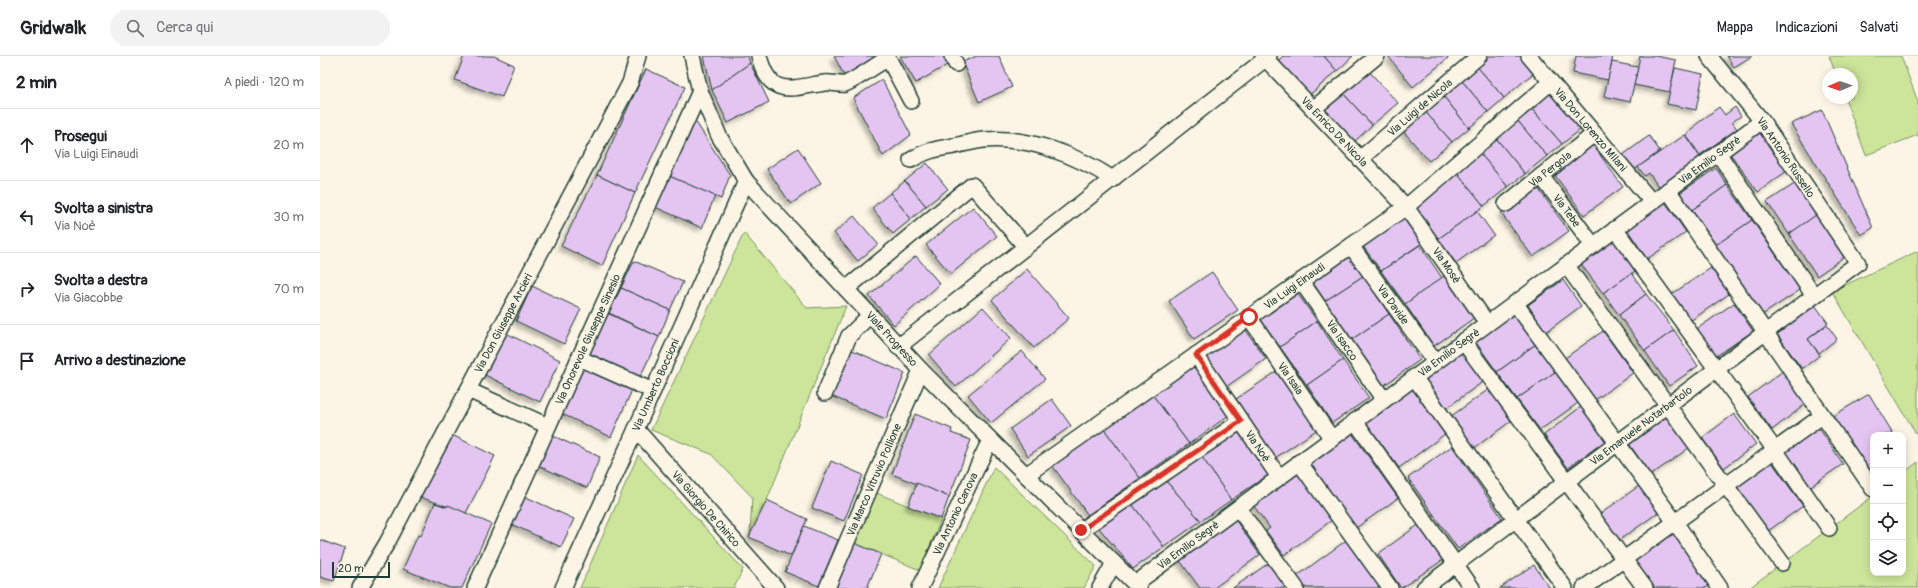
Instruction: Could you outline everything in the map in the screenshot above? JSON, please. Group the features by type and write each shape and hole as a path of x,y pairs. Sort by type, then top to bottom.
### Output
{"street":[{"name":"Via Don Giuseppe Arcieri","path":"360,588 387,543 630,83 638,56"},
{"name":"Viale Progresso","path":"692,56 700,90 719,136 746,181 921,370 1137,586"},
{"path":"759,56 762,67 770,80 778,85 795,89 826,83 845,84 887,57 911,101"},
{"path":"1313,109 1378,56"},
{"name":"Via Luigi de Nicola","path":"1360,159 1479,56"},
{"name":"Via Don Lorenzo MIlani","path":"1529,56 1652,202"},
{"name":"Via Antonio Russello","path":"1709,56 1762,121 1858,263"},
{"path":"898,346 1113,179 1266,57"},
{"name":"Via Enrico De Nicola","path":"1266,57 1406,207"},
{"name":"Via Luigi Einaudi","path":"1026,475 1406,207 1552,82"},
{"name":"Via Onorevole Giuseppe Sinesio","path":"476,588 700,90"},
{"name":"Via Emilio Segrè","path":"1137,586 1299,462 1762,121"},
{"name":"Via Pergola","path":"1506,204 1594,134"},
{"path":"911,160 924,152 984,140 1017,141 1048,148 1094,166 1113,179"},
{"path":"1718,153 1814,296"},
{"name":"Via Tebe","path":"1541,176 1593,245"},
{"name":"Via Umberto Boccioni","path":"563,588 636,429 746,181"},
{"path":"846,289 972,185 1026,247"},
{"path":"1668,190 1870,485"},
{"name":"Via Mosè","path":"1406,207 1487,323"},
{"path":"1615,229 1775,450 1829,528"},
{"name":"Via Davide","path":"1351,246 1435,362"},
{"name":"Via Emanuele Notarbartolo","path":"1424,588 1858,263"},
{"path":"1566,265 1782,563"},
{"name":"Via Isacco","path":"1301,281 1384,400"},
{"path":"1515,303 1675,522 1720,588"},
{"path":"825,394 849,336 870,315"},
{"name":"Via Isaia","path":"1249,317 1332,439"},
{"path":"1463,341 1645,588"},
{"name":"Via Noè","path":"1196,355 1279,477"},
{"path":"579,358 653,391"},
{"name":"Via Marco Vitruvio Pollione","path":"827,588 921,370"},
{"path":"1414,377 1565,588"},
{"path":"468,390 548,426"},
{"path":"1584,588 1822,416"},
{"path":"1081,530 1241,421"},
{"path":"1355,422 1472,588"},
{"name":"Via Giorgio De Chirico","path":"636,429 776,588"},
{"name":"Via Antonio Canova","path":"920,588 990,440"},
{"path":"1299,462 1390,588"},
{"path":"1238,508 1296,588"},
{"path":"1100,588 1114,563"}],"green space":[{"path":"1829,56 1901,56 1918,102 1918,135 1866,155 1847,104 1858,104 1858,68 1834,68"},
{"path":"744,233 807,308 846,306 767,500 750,537 752,497 711,454 651,430"},
{"path":"1918,251 1918,437 1832,291"},
{"path":"638,455 743,569 734,588 580,588"},
{"path":"1918,462 1918,588 1749,588 1870,498 1870,576 1906,576 1906,471"},
{"path":"994,467 1096,566 1084,588 938,588"},
{"path":"874,492 941,519 920,570 854,543"}],"building":[{"path":"464,56 494,56 514,65 502,97 455,80"},
{"path":"704,56 748,56 750,63 712,90"},
{"path":"834,56 874,56 877,60 845,77"},
{"path":"900,56 949,56 952,62 916,83"},
{"path":"977,56 999,56 1012,87 979,102 962,62"},
{"path":"1283,56 1324,56 1337,71 1307,97 1277,62"},
{"path":"1324,56 1353,56 1337,71"},
{"path":"1388,56 1447,56 1448,58 1413,87"},
{"path":"1482,56 1525,56 1537,70 1504,98 1474,63"},
{"path":"1576,56 1613,56 1608,80 1573,73"},
{"path":"1640,56 1655,56 1676,60 1670,92 1634,85"},
{"path":"1727,56 1752,56 1734,67"},
{"path":"1612,62 1638,67 1630,102 1604,96"},
{"path":"750,63 769,102 728,123 712,90"},
{"path":"1474,63 1504,98 1488,112 1458,76"},
{"path":"1675,68 1703,74 1696,110 1667,104"},
{"path":"646,69 685,87 635,193 597,175"},
{"path":"1368,70 1398,103 1372,125 1341,91"},
{"path":"1458,76 1488,112 1469,128 1440,92"},
{"path":"882,80 911,135 883,156 853,98"},
{"path":"1553,89 1585,126 1562,144 1531,108"},
{"path":"1341,91 1372,125 1352,144 1321,109"},
{"path":"1440,92 1469,128 1452,142 1422,108"},
{"path":"1719,107 1725,115 1735,107 1741,116 1732,122 1737,129 1700,155 1686,135 1695,128 1694,126"},
{"path":"1422,108 1452,142 1429,161 1400,127"},
{"path":"1531,108 1562,144 1547,156 1517,120"},
{"path":"1822,110 1873,228 1861,235 1791,124"},
{"path":"692,116 730,175 721,199 667,175"},
{"path":"1517,120 1547,156 1525,174 1495,137"},
{"path":"1762,128 1791,168 1758,192 1729,152"},
{"path":"1685,135 1702,160 1660,189 1649,173 1645,176 1638,167"},
{"path":"1649,136 1660,151 1634,170 1623,155"},
{"path":"1495,137 1525,174 1508,187 1478,151"},
{"path":"1593,145 1623,187 1584,215 1554,174"},
{"path":"798,148 821,183 791,204 767,169"},
{"path":"1478,151 1508,187 1484,206 1456,171"},
{"path":"927,163 948,189 926,206 905,181"},
{"path":"1716,168 1727,185 1692,210 1680,193"},
{"path":"1456,171 1484,206 1438,239 1413,204"},
{"path":"597,175 635,193 602,266 561,246"},
{"path":"667,175 715,196 702,228 653,206"},
{"path":"905,181 926,206 911,219 890,193"},
{"path":"1799,181 1821,212 1789,234 1767,202"},
{"path":"1727,185 1752,220 1716,245 1692,210"},
{"path":"1537,187 1569,231 1533,257 1501,213"},
{"path":"890,193 911,219 893,234 872,208"},
{"path":"1665,202 1686,232 1647,259 1627,229"},
{"path":"973,207 997,236 951,274 926,245"},
{"path":"1477,211 1494,235 1456,263 1438,239"},
{"path":"1401,213 1422,243 1381,271 1360,242"},
{"path":"1816,215 1844,257 1817,276 1789,234"},
{"path":"854,216 878,244 858,261 834,233"},
{"path":"1752,220 1800,290 1762,315 1716,245"},
{"path":"1616,238 1638,269 1603,293 1580,263"},
{"path":"1420,245 1442,278 1405,304 1381,271"},
{"path":"1347,251 1363,276 1325,301 1309,277"},
{"path":"916,256 940,284 894,325 869,296"},
{"path":"634,261 683,282 670,310 621,288"},
{"path":"1711,268 1729,294 1690,321 1672,294"},
{"path":"1027,269 1069,318 1034,348 992,300"},
{"path":"1212,272 1238,310 1194,339 1169,301"},
{"path":"1632,273 1646,294 1619,315 1603,293"},
{"path":"1363,276 1389,314 1351,340 1325,301"},
{"path":"1444,276 1474,318 1434,346 1405,304"},
{"path":"1563,280 1581,306 1546,332 1528,305"},
{"path":"532,286 581,309 564,344 516,321"},
{"path":"621,288 670,310 659,337 609,313"},
{"path":"1297,293 1317,321 1280,347 1260,318"},
{"path":"1646,294 1674,330 1645,351 1619,315"},
{"path":"1734,303 1753,331 1715,357 1697,329"},
{"path":"1815,305 1828,323 1808,339 1820,355 1802,369 1776,333"},
{"path":"983,307 1011,338 956,387 929,355"},
{"path":"605,312 659,337 640,377 586,352"},
{"path":"1514,313 1536,344 1497,372 1475,341"},
{"path":"1389,314 1420,360 1383,386 1351,340"},
{"path":"1317,321 1343,360 1307,385 1280,347"},
{"path":"1827,325 1837,339 1819,353 1808,339"},
{"path":"1245,329 1266,359 1226,387 1206,356"},
{"path":"1674,330 1698,366 1669,386 1645,351"},
{"path":"1603,331 1633,373 1595,400 1565,358"},
{"path":"506,333 560,360 540,402 485,375"},
{"path":"1536,344 1555,372 1517,399 1497,372"},
{"path":"850,349 905,373 886,419 831,396"},
{"path":"1022,351 1045,379 991,423 968,395"},
{"path":"1463,351 1484,381 1445,409 1424,380"},
{"path":"1343,360 1369,398 1332,423 1307,385"},
{"path":"1192,364 1229,415 1189,444 1152,394"},
{"path":"581,367 632,390 611,437 560,413"},
{"path":"1279,370 1318,429 1275,458 1236,399"},
{"path":"1783,371 1807,403 1772,430 1748,397"},
{"path":"1555,372 1578,403 1540,430 1517,399"},
{"path":"1411,387 1445,434 1399,468 1365,421"},
{"path":"1489,389 1511,421 1473,449 1450,417"},
{"path":"1152,394 1189,444 1140,478 1104,429"},
{"path":"1869,394 1892,432 1870,432 1870,470 1867,471 1833,416"},
{"path":"1052,399 1071,426 1028,456 1010,429"},
{"path":"1582,406 1606,440 1568,468 1544,435"},
{"path":"915,414 952,429 951,433 971,440 949,497 892,474"},
{"path":"1664,414 1689,448 1651,475 1627,441"},
{"path":"1734,414 1756,444 1724,468 1702,438"},
{"path":"1819,428 1843,464 1808,488 1784,452"},
{"path":"1104,429 1140,478 1088,515 1052,465"},
{"path":"1238,432 1268,475 1231,500 1202,457"},
{"path":"1351,432 1398,498 1356,528 1309,461"},
{"path":"448,433 495,456 466,513 417,496"},
{"path":"551,435 600,457 587,488 537,465"},
{"path":"1452,446 1502,518 1458,549 1408,478"},
{"path":"1202,457 1231,500 1201,521 1166,481"},
{"path":"831,461 863,475 844,521 812,508"},
{"path":"1771,461 1803,506 1768,531 1736,487"},
{"path":"1296,472 1332,520 1284,555 1266,531 1270,528 1253,505"},
{"path":"1166,481 1201,521 1164,547 1132,504"},
{"path":"917,483 949,497 941,519 908,506"},
{"path":"1640,485 1659,512 1618,541 1599,515"},
{"path":"524,496 574,519 561,547 511,524"},
{"path":"767,500 807,519 791,556 749,537"},
{"path":"435,503 447,507 448,505 491,524 462,588 450,588 403,569 418,535 421,536"},
{"path":"1132,504 1164,547 1133,569 1099,528"},
{"path":"1234,518 1260,555 1214,588 1200,588 1178,558"},
{"path":"1418,525 1443,560 1401,588 1378,554"},
{"path":"804,526 838,540 819,586 785,572"},
{"path":"1670,529 1711,585 1706,588 1655,588 1632,557"},
{"path":"1348,539 1382,588 1306,588 1297,576"},
{"path":"320,540 345,549 334,581 320,577"},
{"path":"854,543 881,554 867,588 835,588"},
{"path":"1273,560 1291,588 1233,588"},
{"path":"1534,565 1550,588 1500,588"}],"route":[{"path":"1081,530 1241,421 1196,355 1249,317"}]}
